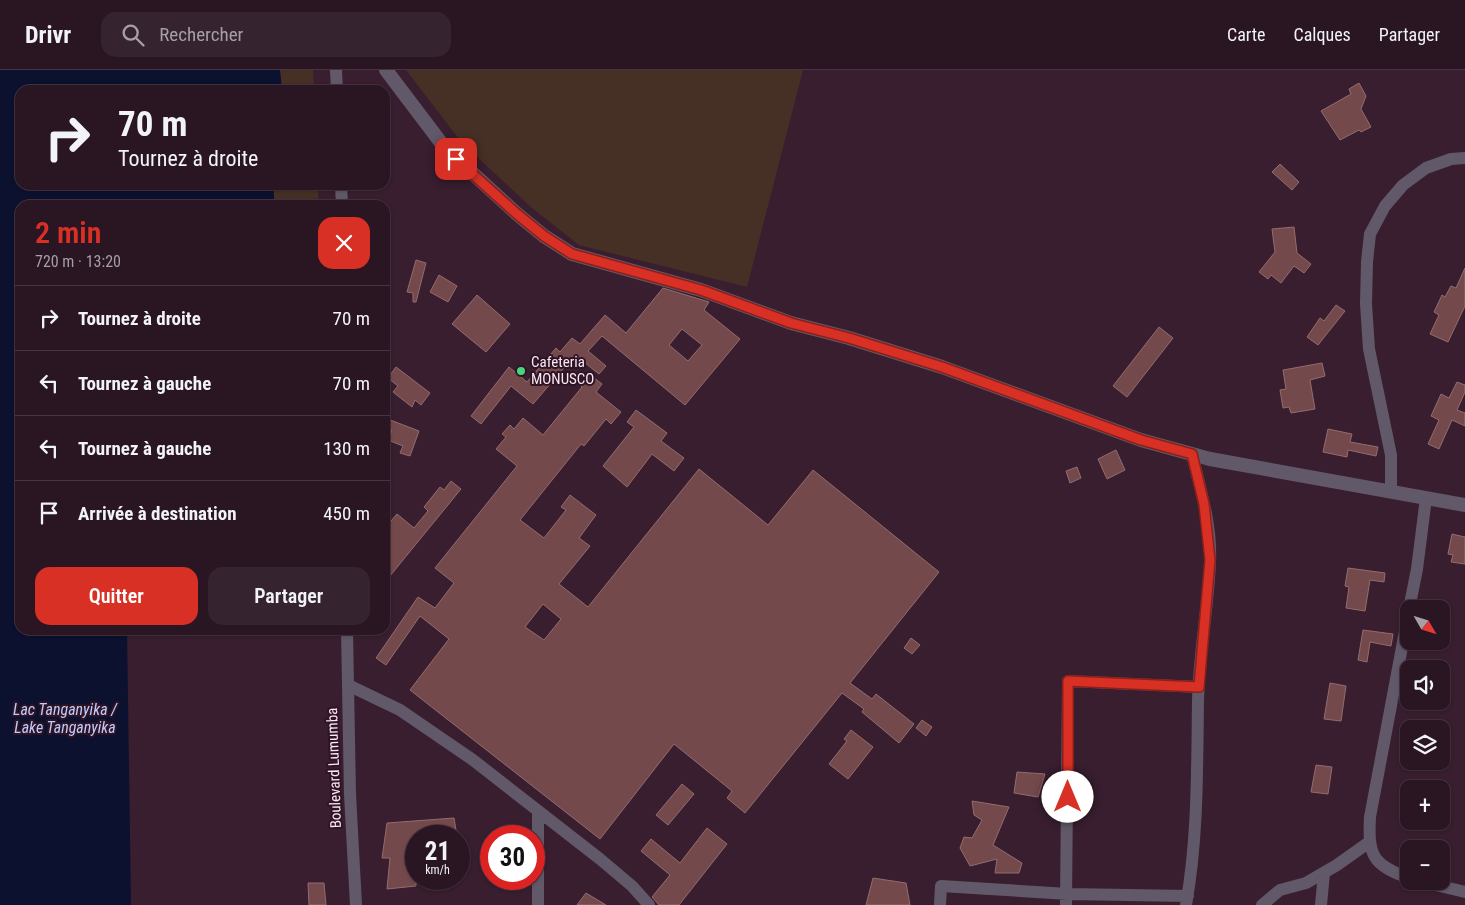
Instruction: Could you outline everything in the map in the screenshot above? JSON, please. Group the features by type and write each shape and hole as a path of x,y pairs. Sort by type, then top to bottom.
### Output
{"street":[{"path":"336,70 337,85"},
{"path":"386,70 445,148 517,214 544,236 572,254 701,290 791,323 849,338 933,364 1141,440 1192,454 1465,505"},
{"path":"1391,492 1391,455 1369,349 1366,270 1370,234 1385,206 1402,185 1426,168 1451,159 1465,158"},
{"path":"940,905 941,886 1067,900 1187,900 1198,778 1199,687 1210,560 1204,504 1192,454"},
{"path":"1411,600 1417,569 1426,498"},
{"name":"Boulevard Lumumba","path":"347,635 350,794 356,905"},
{"path":"1400,875 1388,870 1378,862 1368,843 1370,817 1401,650"},
{"path":"1067,900 1068,681 1199,687"},
{"path":"348,685 400,710 473,760 632,886 649,905"},
{"path":"538,810 538,905"},
{"path":"1262,905 1280,890 1306,883 1368,843"},
{"path":"1321,905 1324,873"},
{"path":"1450,888 1465,892"}],"shaded area":[{"path":"280,70 313,70 314,85 282,85"},
{"path":"406,70 803,70 747,287 579,245 532,208 462,143"},
{"path":"274,190 318,190 319,200 274,200"}],"water":[{"name":"Lac Tanganyika / Lake Tanganyika","path":"0,70 280,70 282,85 15,85 15,190 274,190 274,200 15,200 15,635 127,635 131,905 0,905"}],"building":[{"path":"1359,83 1366,96 1361,109 1371,127 1361,132 1359,130 1340,140 1321,111 1351,94 1349,89"},
{"path":"1280,164 1299,182 1292,190 1272,172"},
{"path":"1294,227 1297,253 1311,264 1304,273 1294,266 1281,283 1271,275 1268,279 1259,272 1275,252 1272,229"},
{"path":"416,260 426,263 416,302 413,302 413,293 407,292"},
{"path":"1465,268 1465,306 1448,342 1430,334 1439,315 1434,312 1442,295 1445,297 1451,286 1456,288"},
{"path":"439,275 457,286 448,302 430,292"},
{"path":"663,288 709,302 704,310 740,339 685,405 602,336 588,351 606,366 599,374 575,355 533,404 511,386 481,424 471,416 509,367 527,382 556,348 560,352 572,338 580,344 605,315 626,333","holes":["682,329 702,345 688,361 669,345"]},
{"path":"477,295 510,324 486,352 452,324"},
{"path":"1336,305 1345,311 1318,345 1307,337 1320,318 1324,321"},
{"path":"1159,327 1173,338 1127,397 1113,386"},
{"path":"1322,363 1325,376 1310,380 1315,409 1291,413 1289,407 1283,408 1280,390 1286,389 1283,370"},
{"path":"396,367 430,393 421,405 415,400 412,407 393,392 398,386 390,380 390,375"},
{"path":"589,374 602,384 596,392 621,412 611,424 606,419 584,446 581,444 520,520 544,538 566,510 561,507 570,495 596,515 579,538 590,546 559,584 588,607 699,469 768,525 813,470 939,572 850,683 872,699 876,694 914,724 899,743 862,712 864,709 842,693 745,813 727,798 732,791 674,744 600,839 410,690 449,639 420,616 386,665 376,658 418,597 435,608 454,583 435,568 517,466 496,449 506,437 502,434 510,425 514,429 523,418 543,435 582,387 580,385","holes":["543,604 561,619 544,640 525,627"]},
{"path":"1457,382 1465,385 1465,392 1457,410 1465,413 1465,426 1452,420 1439,449 1428,444 1439,420 1431,416 1441,394 1449,398"},
{"path":"636,410 667,433 661,441 684,458 674,471 652,454 627,487 603,466 634,427 627,422"},
{"path":"390,420 419,431 410,456 400,453 403,446 390,441 392,430 390,429"},
{"path":"1328,429 1352,434 1350,442 1378,447 1376,456 1348,450 1347,457 1323,452"},
{"path":"1116,450 1125,470 1107,479 1098,459"},
{"path":"1077,467 1081,478 1070,483 1066,471"},
{"path":"451,481 461,489 390,576 390,522 397,514 414,528 428,511 424,507 440,487 444,490"},
{"path":"1452,534 1465,537 1465,564 1451,562 1453,555 1448,554"},
{"path":"1348,568 1385,573 1384,582 1370,580 1365,611 1346,608 1349,587 1345,586"},
{"path":"1363,630 1393,634 1391,646 1370,642 1367,662 1358,660"},
{"path":"911,638 920,645 912,654 904,648"},
{"path":"1330,683 1346,686 1341,721 1324,719"},
{"path":"922,720 932,727 926,736 916,728"},
{"path":"851,730 873,747 848,779 829,764 847,741 844,739"},
{"path":"1316,765 1332,767 1328,794 1311,792"},
{"path":"1017,772 1045,774 1038,797 1014,793"},
{"path":"682,784 694,794 668,825 656,815"},
{"path":"972,801 1009,807 993,845 1022,863 1019,873 995,873 997,859 970,866 960,848 964,837 972,838 982,820 974,815"},
{"path":"454,818 455,825 405,825 405,887 387,889 390,858 382,858 387,823"},
{"path":"707,828 727,844 679,905 659,905 652,897 670,875 641,851 651,839 680,863"},
{"path":"873,878 906,883 910,905 866,905"},
{"path":"308,883 324,883 326,905 309,905"},
{"path":"586,893 606,905 577,905"}],"place":[{"name":"Cafeteria MONUSCO","path":"521,371"}],"route":[{"path":"456,159 517,214 544,236 572,254 614,264 701,290 791,323 849,338 942,367 1141,440 1192,454 1204,504 1210,560 1200,653 1199,687 1068,681 1068,797"}]}
